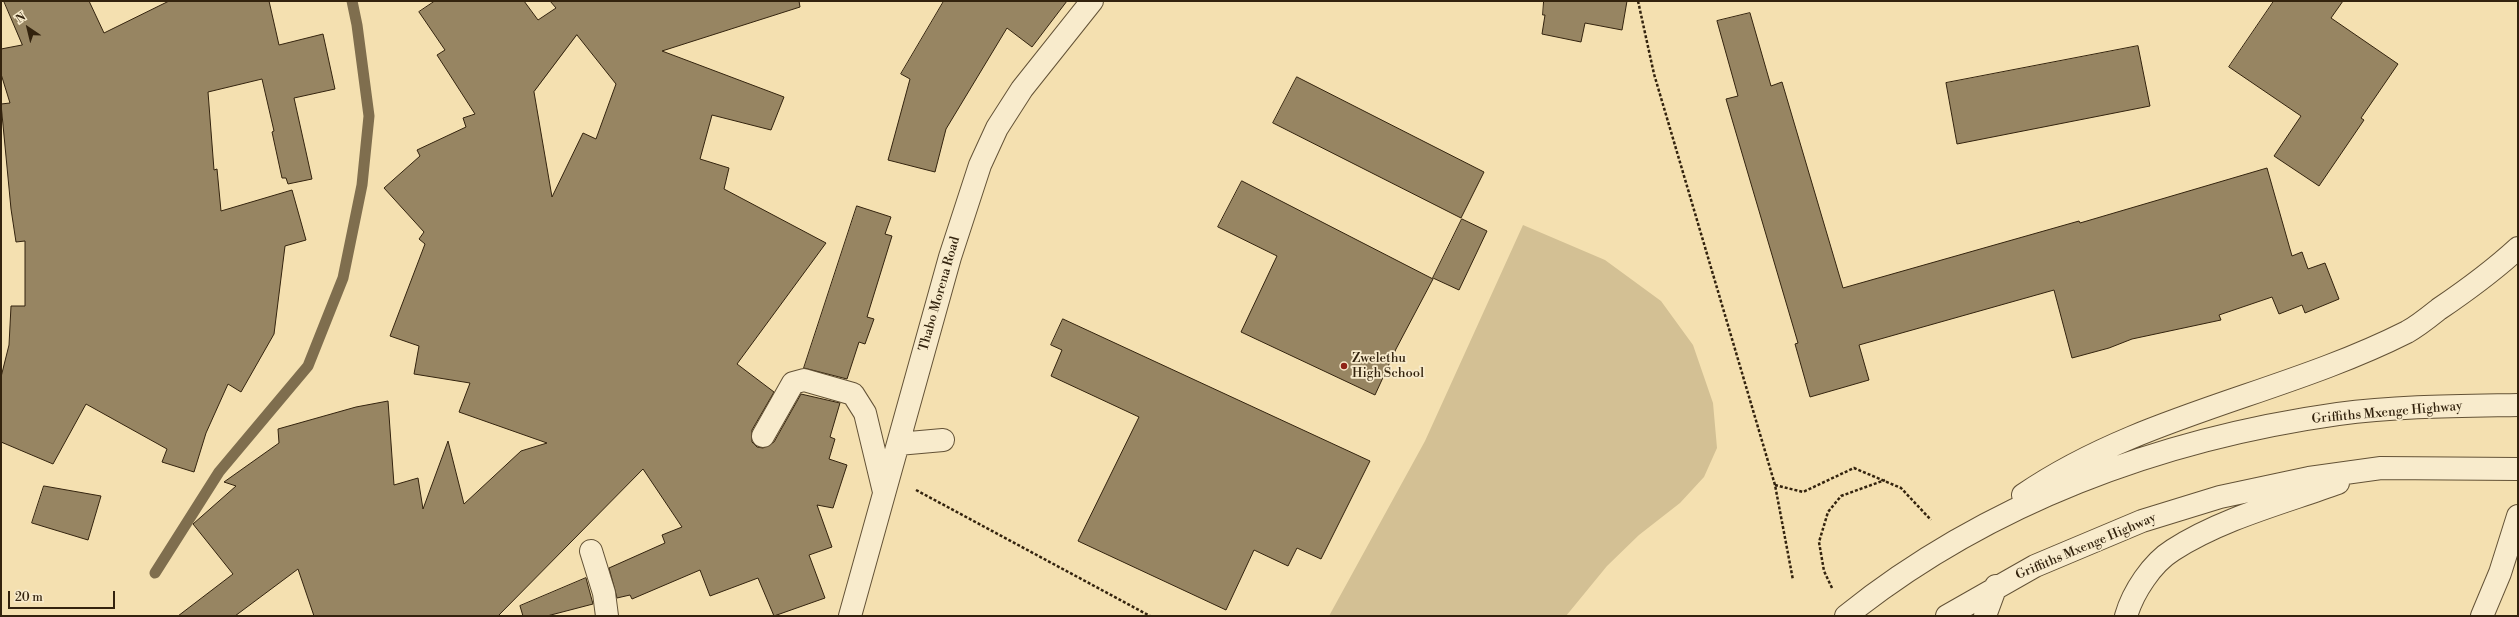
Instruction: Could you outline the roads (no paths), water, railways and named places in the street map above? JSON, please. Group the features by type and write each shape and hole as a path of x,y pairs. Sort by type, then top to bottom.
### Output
{"street":[{"name":"Thabo Morena Road","path":"850,616 950,257 980,165 997,128 1022,89 1092,1"},
{"path":"1983,526 2055,473 2127,438 2195,412 2332,365 2408,331 2488,275 2518,248"},
{"path":"763,436 793,383 804,380 853,394 865,413 887,485"},
{"name":"Griffiths Mxenge Highway","path":"1846,616 1952,543 1983,526 2066,486 2124,464 2186,444 2248,429 2340,414 2435,407 2518,405"},
{"path":"898,444 943,440"},
{"path":"2126,616 2142,581 2172,550 2227,523 2381,468"},
{"name":"Griffiths Mxenge Highway","path":"1946,616 1996,586 2035,566 2142,521 2220,497 2308,478 2381,468 2518,469"},
{"path":"2482,616 2500,573 2518,516"},
{"path":"591,551 604,593 607,616"},
{"path":"1986,616 1996,586"}],"waterway":[{"path":"155,573 219,472 308,366 343,278 362,185 369,116 357,25 352,1"}],"place":[{"name":"Zwelethu High School","path":"1344,366"}]}
